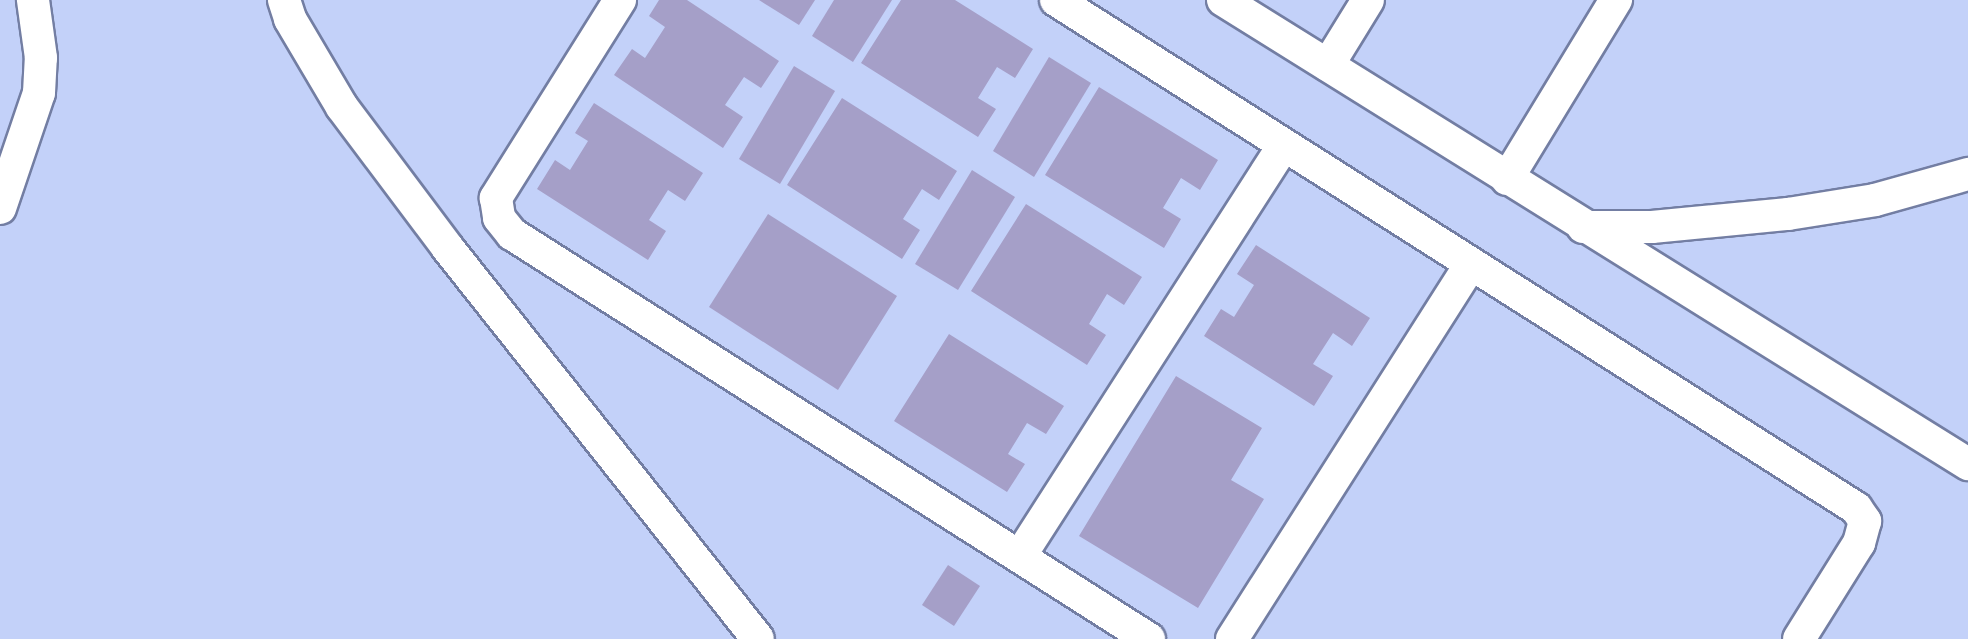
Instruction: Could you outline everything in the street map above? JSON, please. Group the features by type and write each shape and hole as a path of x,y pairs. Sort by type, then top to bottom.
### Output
{"street":[{"path":"0,208 38,93 41,58 33,0"},
{"path":"284,0 289,19 342,107 447,247 758,639"},
{"path":"620,0 496,198 499,218 512,234 1149,639"},
{"path":"1056,0 1856,508 1865,521 1859,543 1799,639"},
{"path":"1223,0 1583,227 1968,464"},
{"path":"1328,65 1367,0"},
{"path":"1507,179 1616,0"},
{"path":"1020,556 1284,145"},
{"path":"1583,227 1652,227 1788,214 1875,200 1968,174"},
{"path":"1232,639 1471,264"}],"building":[{"path":"659,0 687,0 779,61 761,88 744,77 725,105 743,117 723,148 614,75 632,49 645,58 665,27 649,16"},
{"path":"759,0 815,0 799,25"},
{"path":"834,0 892,0 853,62 812,36"},
{"path":"901,0 955,0 1033,49 1015,78 997,67 978,98 996,109 978,137 861,63"},
{"path":"1049,57 1091,83 1034,177 993,151"},
{"path":"794,66 835,91 780,184 739,159"},
{"path":"1099,87 1218,160 1200,190 1181,178 1163,208 1181,219 1164,248 1045,175"},
{"path":"842,98 957,171 939,200 922,189 903,219 920,230 902,259 787,185"},
{"path":"594,103 703,173 685,201 668,190 649,220 666,231 648,260 537,189 555,160 570,170 588,141 575,133"},
{"path":"972,170 1015,197 958,290 915,264"},
{"path":"1026,204 1142,277 1124,305 1107,294 1089,324 1106,335 1087,365 971,291"},
{"path":"768,214 897,296 838,390 709,307"},
{"path":"1256,245 1370,318 1352,346 1333,333 1313,364 1333,376 1314,406 1204,336 1221,309 1234,317 1254,285 1237,274"},
{"path":"949,334 1064,406 1046,434 1027,423 1008,454 1025,464 1007,492 894,421"},
{"path":"1176,376 1262,428 1231,480 1264,499 1198,608 1079,536"},
{"path":"948,565 980,586 954,626 922,605"}]}
